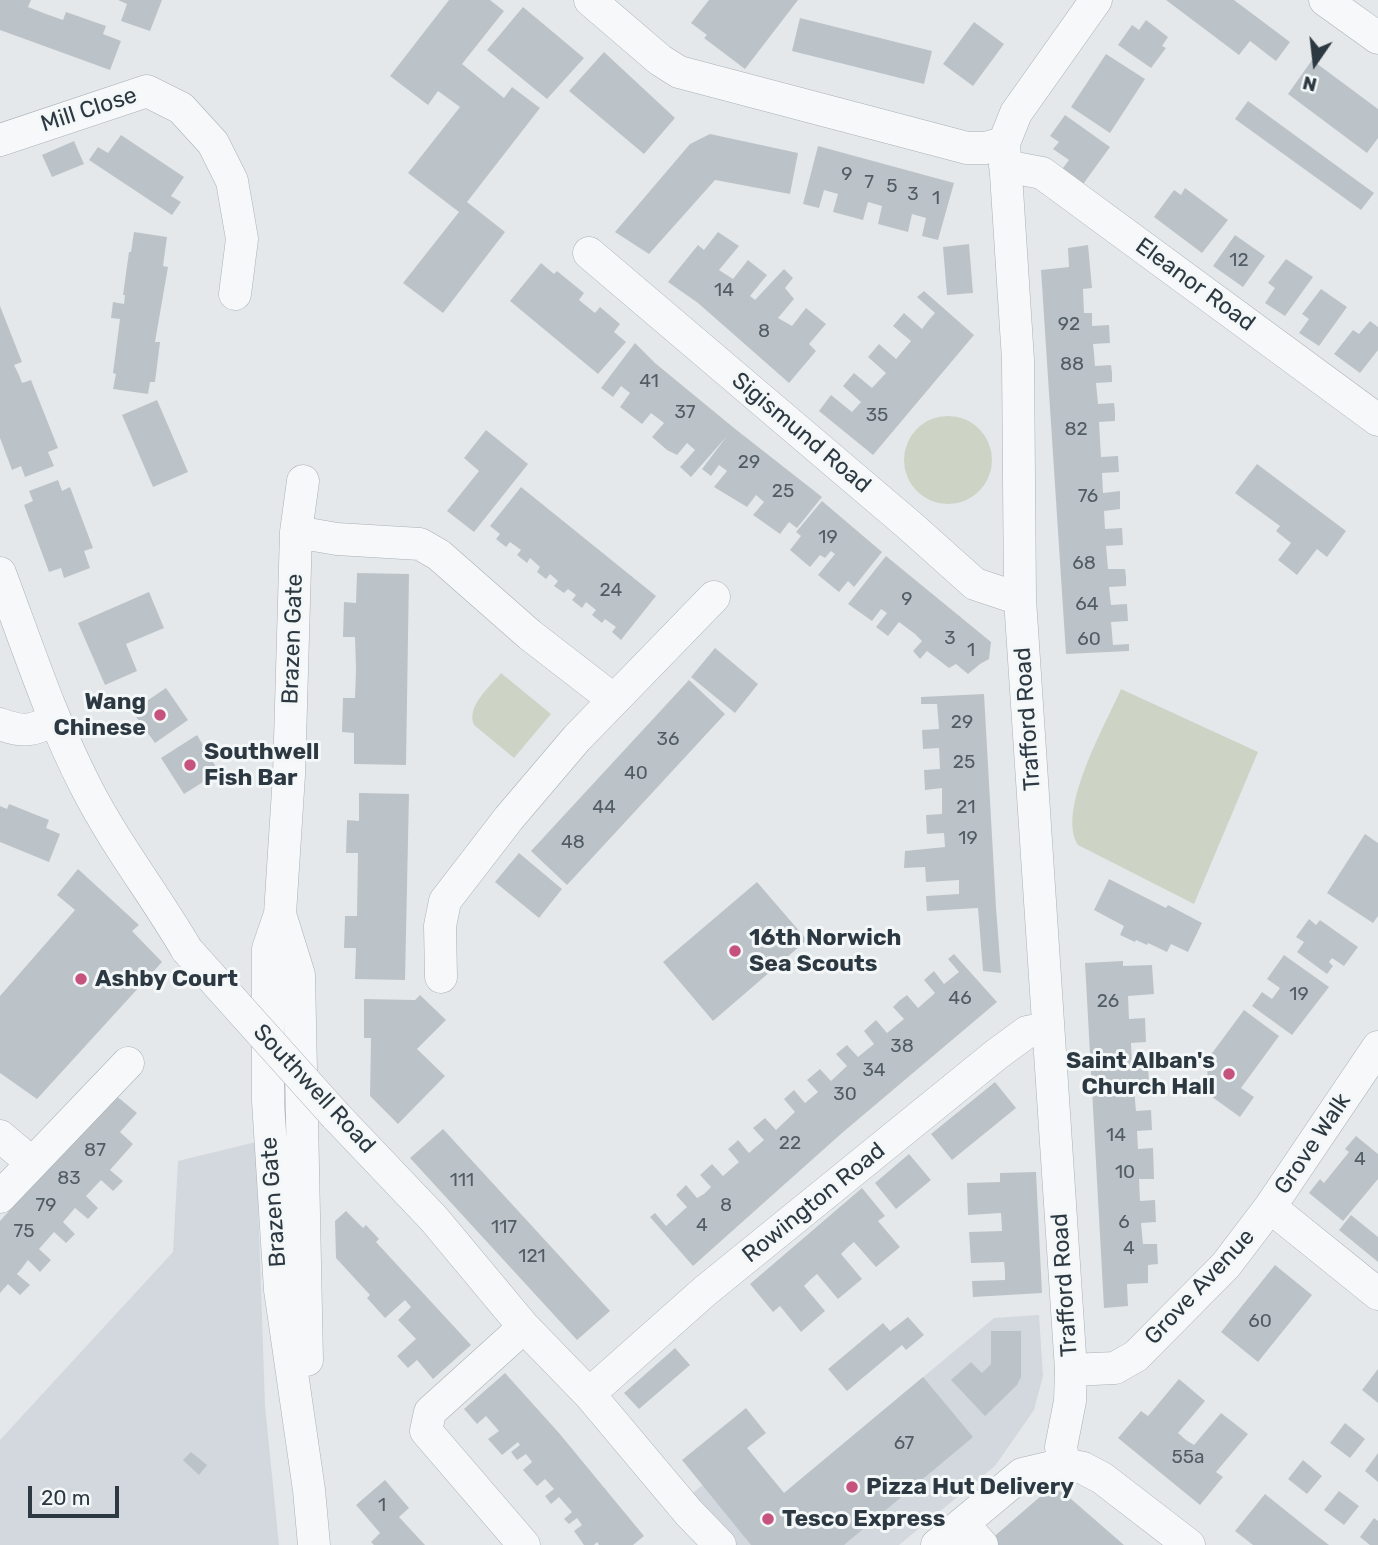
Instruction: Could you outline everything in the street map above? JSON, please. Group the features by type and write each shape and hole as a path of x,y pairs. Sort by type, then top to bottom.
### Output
{"street":[{"name":"Eleanor Road","path":"590,0 660,60 679,72 967,148 985,148 1005,154 1042,173 1378,419"},
{"name":"Trafford Road","path":"1064,1464 1061,1447 1070,1401 1071,1370 1020,599 1018,360 1005,154 1016,113 1096,0"},
{"path":"1325,0 1378,38"},
{"name":"Mill Close","path":"0,140 147,91 181,108 213,143 232,181 242,239 235,294"},
{"name":"Sigismund Road","path":"589,253 975,584 1020,599"},
{"name":"Brazen Gate","path":"303,481 296,532 289,775 280,914 268,949 268,1101 280,1290 309,1490 314,1545"},
{"path":"296,532 337,539 420,544 439,555 530,635 614,700"},
{"name":"Southwell Road","path":"0,573 55,719 85,786 111,833 187,950 336,1116 434,1219 524,1327 589,1394 689,1513 720,1545"},
{"path":"441,977 440,926 445,901 509,818 577,738 714,597"},
{"path":"0,724 15,730 37,730 55,719"},
{"name":"Rowington Road","path":"589,1394 705,1291 997,1054 1027,1032 1048,1028"},
{"name":"Grove Walk","path":"1270,1207 1378,1047"},
{"path":"0,1197 128,1063"},
{"path":"0,1136 32,1163"},
{"name":"Grove Avenue","path":"1071,1370 1115,1368 1136,1356 1226,1265 1270,1207 1378,1294"},
{"path":"524,1327 430,1412 426,1431 524,1545"},
{"path":"937,1545 972,1534 1022,1474 1064,1464 1083,1468 1102,1478 1153,1533 1189,1545"}],"shaded area":[{"path":"948,416 973,423 985,435 992,460 985,485 973,497 948,504 923,497 911,485 904,460 911,435 923,423"},
{"path":"501,673 551,714 514,758 474,725 472,718 480,697"},
{"path":"1121,689 1258,752 1194,904 1078,845 1073,830 1073,811 1078,789"},
{"path":"256,1142 265,1406 279,1545 0,1545 0,1440 173,1252 178,1161"},
{"path":"1039,1315 1043,1376 1034,1410 995,1466 899,1545 736,1545 693,1493 747,1448 784,1493 994,1318"}],"building":[{"path":"0,0 31,0 28,7 63,20 66,12 106,26 103,34 121,41 110,70 0,30"},
{"path":"118,0 162,0 150,31 121,21 127,4"},
{"path":"449,0 490,0 504,11 462,64 504,98 512,87 540,108 467,202 505,232 443,313 403,283 459,212 408,173 460,107 438,91 428,105 390,76"},
{"path":"709,0 798,0 745,69 704,38 707,35 691,23"},
{"path":"1166,0 1234,0 1290,42 1276,61 1250,41 1239,55"},
{"path":"523,7 584,58 547,99 487,50"},
{"path":"800,18 932,51 924,84 792,51"},
{"path":"1146,20 1168,37 1162,46 1166,48 1151,68 1118,45 1132,25 1139,30"},
{"path":"974,22 1004,44 973,86 943,64"},
{"path":"604,52 675,118 644,154 569,91"},
{"path":"1106,54 1145,79 1110,133 1071,107"},
{"path":"1312,60 1378,109 1378,138 1367,153 1288,94"},
{"path":"1248,101 1374,193 1361,210 1235,119"},
{"path":"1065,115 1110,147 1081,187 1060,172 1069,160 1053,149 1059,142 1050,136"},
{"path":"710,134 798,153 790,194 715,180 649,254 615,232 690,144"},
{"path":"121,135 184,177 171,196 181,202 172,215 89,160 98,147 108,153"},
{"path":"74,141 84,164 52,177 42,155"},
{"path":"818,146 954,183 938,240 922,236 926,218 912,214 908,232 878,224 882,206 868,202 863,220 833,212 838,194 824,190 819,208 803,204"},
{"path":"1185,188 1228,220 1202,253 1154,217 1174,190 1181,195"},
{"path":"134,232 167,237 163,266 168,267 155,342 160,342 155,382 150,382 148,394 113,389 120,319 111,318 113,302 124,304 123,295"},
{"path":"718,232 739,246 719,270 733,279 748,260 767,275 750,296 755,300 784,269 793,278 785,288 794,299 778,318 792,326 806,308 826,324 809,344 816,351 789,383 698,303 668,282 698,245 704,250"},
{"path":"1235,235 1265,256 1243,287 1213,266"},
{"path":"969,244 973,293 947,295 943,247"},
{"path":"1088,245 1092,288 1083,289 1084,313 1092,313 1092,326 1109,325 1110,343 1093,344 1095,366 1111,365 1112,373 1112,382 1096,383 1098,404 1114,403 1115,412 1115,421 1099,422 1101,457 1118,456 1119,472 1102,473 1103,493 1120,491 1120,509 1104,511 1105,529 1122,528 1123,545 1106,546 1108,569 1125,569 1126,577 1126,586 1109,587 1111,605 1127,604 1128,621 1111,622 1113,645 1129,644 1129,651 1066,654 1041,270 1069,267 1068,248"},
{"path":"1286,259 1313,277 1285,316 1265,303 1275,288 1268,283"},
{"path":"541,263 554,274 557,271 584,293 579,300 595,313 600,307 620,324 614,332 626,342 598,374 510,301"},
{"path":"1321,289 1347,307 1319,346 1299,333 1309,319 1302,314"},
{"path":"924,291 974,335 873,455 819,411 831,395 852,412 861,402 843,386 854,373 872,388 886,373 868,357 879,344 896,359 911,341 893,326 904,313 922,329 935,313 917,297"},
{"path":"0,306 22,362 14,365 22,383 31,380 58,448 48,452 54,466 25,477 21,466 12,470 0,438"},
{"path":"1370,321 1378,327 1378,350 1360,373 1334,354 1353,330 1359,334"},
{"path":"635,343 655,363 822,497 797,528 789,522 780,534 753,515 764,502 756,495 747,507 714,487 727,471 719,465 711,476 702,469 727,436 691,477 680,467 695,450 687,443 677,455 667,450 652,437 664,423 651,413 642,424 620,407 630,393 621,386 613,397 601,388"},
{"path":"157,400 188,472 153,487 122,415"},
{"path":"486,430 528,464 474,532 447,511 479,471 464,458"},
{"path":"1257,464 1346,531 1327,557 1317,549 1297,575 1278,560 1291,543 1276,531 1280,526 1235,493"},
{"path":"58,480 62,491 70,487 93,548 84,551 90,568 64,578 61,568 49,572 24,505 33,501 29,491"},
{"path":"521,487 656,596 621,640 612,632 616,627 605,619 602,623 592,615 596,610 586,602 582,608 572,600 576,595 568,589 564,593 554,586 558,581 550,574 546,579 537,572 540,567 530,558 527,563 517,555 521,550 510,542 506,547 496,539 500,534 490,526"},
{"path":"822,501 882,552 854,587 848,581 839,592 818,575 835,554 831,551 825,558 820,555 810,567 790,550 801,536 796,532"},
{"path":"886,556 991,642 989,659 968,674 956,664 949,668 927,651 920,659 913,651 922,641 915,634 899,622 888,636 876,627 887,613 881,609 872,621 848,604"},
{"path":"357,573 409,574 406,765 354,764 354,733 342,732 343,698 355,698 356,669 355,637 343,637 344,602 356,603"},
{"path":"149,592 164,628 126,644 137,671 105,685 78,623"},
{"path":"715,648 758,684 735,713 691,677"},
{"path":"689,680 725,714 567,885 531,851"},
{"name":"Wang Chinese","path":"166,688 188,720 155,743 132,711"},
{"path":"984,694 1001,973 983,971 978,908 927,911 926,896 959,894 959,880 926,882 925,867 904,868 905,851 945,847 944,833 927,834 926,815 942,814 942,788 925,790 924,770 940,769 939,748 923,749 922,730 939,729 937,704 921,704 921,697"},
{"name":"Southwell Fish Bar","path":"197,735 219,772 184,794 161,758"},
{"path":"359,793 409,794 405,980 355,979 356,948 344,948 345,916 357,916 358,853 346,853 347,820 359,821"},
{"path":"9,804 49,820 46,828 60,834 49,862 0,842 0,806 7,809"},
{"path":"1365,834 1378,843 1378,916 1373,923 1327,893"},
{"path":"519,853 562,889 539,918 495,882"},
{"name":"Ashby Court","path":"78,869 139,925 132,931 162,962 37,1099 0,1073 0,996 75,910 57,895"},
{"path":"1109,879 1202,923 1188,952 1171,944 1167,952 1120,935 1124,926 1094,910"},
{"name":"16th Norwich Sea Scouts","path":"757,882 807,940 713,1021 663,962"},
{"path":"1309,919 1316,925 1320,920 1358,947 1344,966 1332,958 1329,962 1333,966 1327,974 1297,952 1304,942 1296,937"},
{"path":"954,954 997,1002 842,1133 693,1266 650,1217 655,1213 666,1226 687,1207 676,1195 686,1185 697,1198 704,1194 711,1187 700,1175 712,1164 723,1176 739,1162 728,1149 738,1140 749,1153 764,1140 753,1128 765,1118 776,1130 795,1112 784,1099 794,1090 805,1103 818,1092 807,1080 820,1069 831,1081 847,1066 836,1054 847,1045 858,1057 874,1044 864,1031 876,1020 887,1033 904,1019 893,1007 899,1001 907,995 918,1008 935,993 924,980 934,971 944,984 959,972 948,959"},
{"path":"1284,955 1329,987 1292,1035 1252,1006 1262,992 1272,999 1280,988 1267,979"},
{"path":"1123,961 1123,966 1152,965 1154,994 1128,996 1129,1019 1145,1018 1146,1042 1131,1043 1132,1065 1148,1064 1149,1085 1134,1086 1136,1111 1151,1110 1152,1130 1137,1131 1138,1149 1153,1148 1154,1179 1139,1179 1140,1201 1155,1200 1156,1222 1141,1223 1143,1244 1157,1244 1158,1264 1148,1265 1148,1283 1127,1284 1128,1306 1104,1308 1085,963"},
{"path":"420,995 446,1020 417,1049 445,1076 398,1124 370,1096 371,1038 364,1038 364,999 415,1000"},
{"name":"Saint Alban's Church Hall","path":"1244,1010 1279,1036 1241,1088 1254,1097 1240,1117 1208,1094 1207,1060"},
{"path":"995,1082 1016,1108 952,1160 931,1134"},
{"path":"114,1094 137,1113 120,1132 133,1144 110,1170 123,1181 113,1191 101,1180 86,1196 98,1208 88,1219 75,1208 63,1222 75,1234 66,1243 54,1232 39,1249 51,1260 40,1272 28,1260 17,1274 30,1285 20,1295 8,1284 0,1293 0,1221"},
{"path":"443,1129 610,1311 577,1340 410,1158"},
{"path":"1356,1136 1378,1154 1378,1179 1343,1221 1309,1193 1320,1179 1324,1183 1349,1152 1345,1149"},
{"path":"909,1154 931,1180 896,1209 875,1183"},
{"path":"1036,1172 1042,1293 973,1297 972,1281 1005,1280 1005,1271 1004,1262 971,1263 969,1232 1002,1231 1001,1213 968,1215 967,1183 1000,1182 1000,1173"},
{"path":"862,1188 885,1216 878,1221 900,1247 876,1267 854,1242 847,1248 841,1254 862,1279 838,1299 817,1274 810,1280 804,1286 825,1311 801,1332 780,1306 773,1312 750,1284"},
{"path":"346,1211 363,1228 366,1225 379,1239 376,1242 471,1345 433,1379 417,1360 408,1368 397,1356 416,1339 398,1320 411,1307 405,1300 385,1318 367,1298 370,1295 336,1258 335,1221"},
{"path":"1351,1215 1378,1237 1378,1262 1339,1230"},
{"path":"1275,1265 1312,1295 1258,1362 1221,1332"},
{"path":"908,1317 924,1335 906,1350 902,1345 847,1391 828,1369 883,1323 890,1331"},
{"path":"991,1331 1021,1331 1021,1377 1017,1385 985,1416 951,1380 971,1362 982,1373 991,1364"},
{"path":"675,1348 690,1365 639,1409 624,1393"},
{"path":"1378,1369 1378,1403 1362,1390"},
{"path":"505,1373 559,1433 644,1536 633,1545 599,1545 597,1542 594,1545 584,1545 574,1531 582,1525 577,1518 569,1524 564,1519 572,1512 559,1497 551,1504 545,1496 554,1489 545,1479 537,1486 523,1470 532,1462 526,1454 517,1460 511,1452 520,1445 518,1442 502,1455 488,1439 499,1431 486,1416 477,1424 464,1409"},
{"path":"923,1377 973,1437 844,1545 751,1545 682,1460 746,1408 766,1433 747,1448 784,1493"},
{"path":"1179,1379 1205,1401 1178,1433 1186,1440 1194,1445 1221,1413 1248,1434 1216,1472 1223,1477 1200,1505 1118,1438 1141,1411 1148,1416"},
{"path":"1345,1423 1365,1439 1350,1458 1330,1443"},
{"path":"191,1452 207,1465 199,1475 183,1460"},
{"path":"1378,1453 1378,1482 1365,1471"},
{"path":"1303,1460 1322,1476 1307,1494 1288,1479"},
{"path":"385,1480 409,1508 399,1517 425,1545 374,1545 371,1542 380,1533 356,1505"},
{"path":"1049,1489 1063,1492 1124,1545 994,1545 990,1540"},
{"path":"1339,1491 1359,1506 1344,1525 1324,1510"},
{"path":"1265,1494 1329,1545 1253,1545 1235,1531"},
{"path":"1374,1518 1378,1521 1378,1545 1370,1545 1360,1537"}],"place":[{"name":"Wang Chinese","path":"160,715"},
{"name":"Southwell Fish Bar","path":"190,765"},
{"name":"16th Norwich Sea Scouts","path":"735,951"},
{"name":"Ashby Court","path":"81,979"},
{"name":"Saint Alban's Church Hall","path":"1229,1074"},
{"name":"Pizza Hut Delivery","path":"852,1487"},
{"name":"Tesco Express","path":"768,1519"}]}
